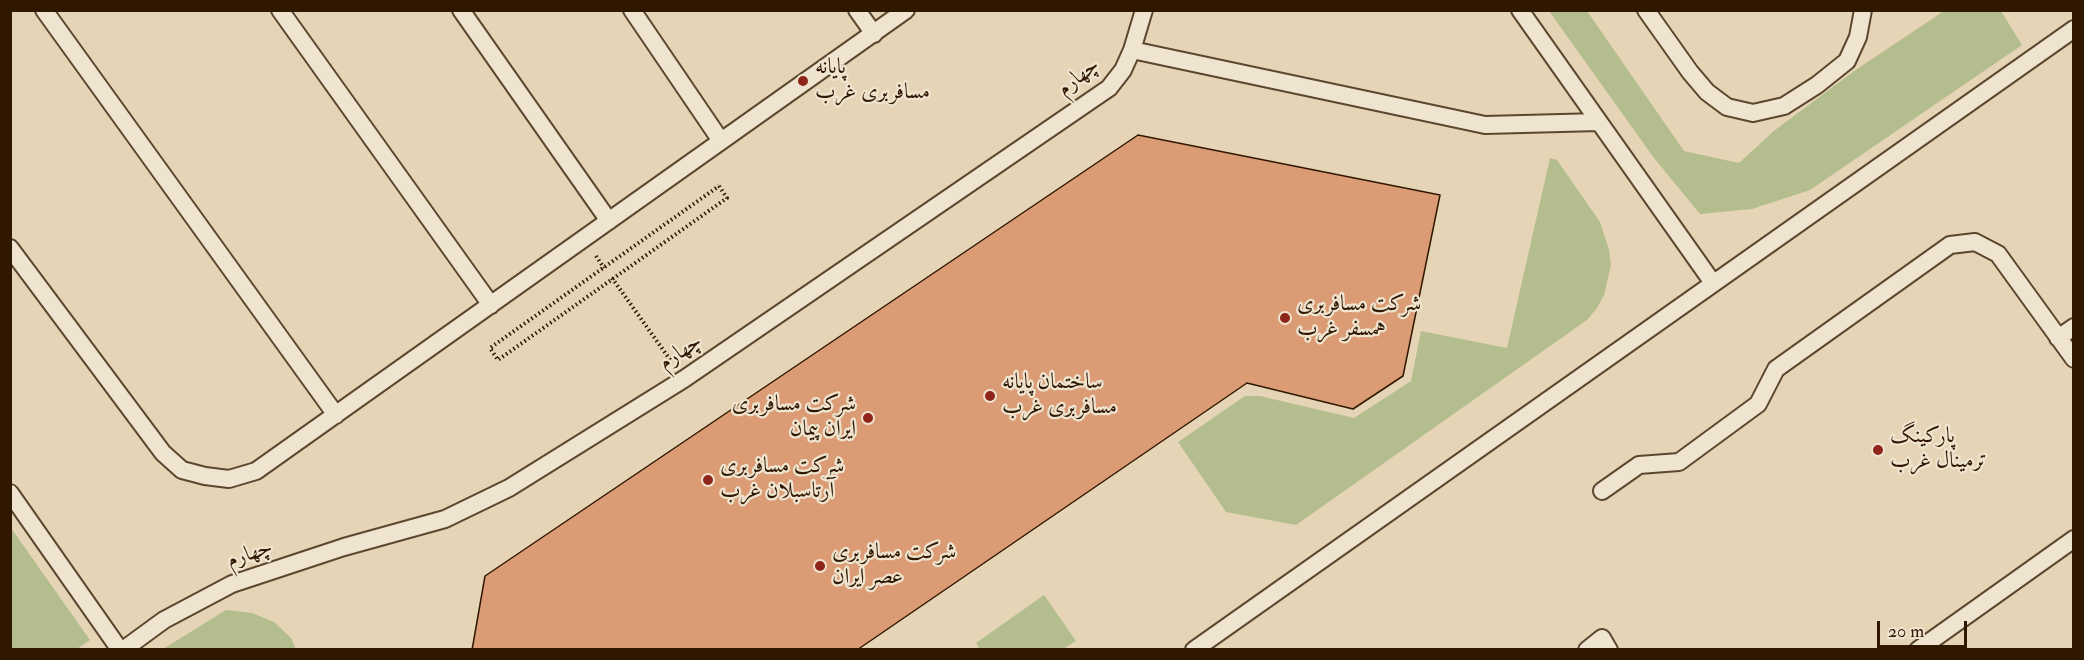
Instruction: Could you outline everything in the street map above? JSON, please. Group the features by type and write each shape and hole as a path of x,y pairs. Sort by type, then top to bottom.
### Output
{"lane":[{"path":"44,10 336,415"},
{"path":"280,10 491,305"},
{"path":"460,10 609,221"},
{"path":"632,10 721,141"},
{"path":"858,10 874,34"},
{"path":"10,248 163,453 182,470 229,479 256,471 906,10"},
{"name":"چهارم","path":"122,650 164,620 232,584 444,519 509,488 684,379 1108,88 1123,70 1132,50 1144,10"},
{"path":"1520,10 1713,283"},
{"path":"1646,10 1707,92 1727,107 1753,113 1784,106 1817,85 1847,61 1858,37 1863,10"},
{"path":"1194,650 2073,29"},
{"path":"1132,50 1485,125 1599,122"},
{"path":"1602,491 1639,465 1679,462 1758,404 1776,369 1950,244 1975,242 1998,254 2073,359"},
{"path":"2058,338 2073,327"},
{"path":"10,493 122,650"},
{"path":"1918,650 2073,539"},
{"path":"1587,650 1602,639 1609,650"}],"path":[{"path":"719,186 727,198 612,278 498,360 490,348 719,186"},
{"path":"612,278 684,379"}],"green space":[{"path":"1549,11 1587,11 1684,151 1739,163 1775,130 1857,69 1941,13 1940,11 2001,11 2022,45 1810,190 1752,209 1700,214 1654,158"},
{"path":"1550,158 1557,160 1600,222 1609,250 1611,265 1604,295 1587,320 1296,525 1226,512 1178,442 1245,396 1260,396 1354,418 1411,381 1421,331 1507,348"},
{"path":"11,528 90,640 77,649 11,649"},
{"path":"1044,595 1076,641 1063,649 980,649 976,643"},
{"path":"226,610 252,613 274,622 291,638 296,649 163,649"}],"building":[{"name":"ساختمان پایانه مسافربری غرب","path":"1138,135 1440,195 1403,376 1353,409 1247,383 857,650 472,650 485,576"}],"place":[{"name":"پایانه مسافربری غرب","path":"803,81"},
{"name":"شرکت مسافربری همسفر غرب","path":"1285,318"},
{"name":"ساختمان پایانه مسافربری غرب","path":"990,396"},
{"name":"شرکت مسافربری ایران پیمان","path":"868,418"},
{"name":"پارکینگ ترمینال غرب","path":"1878,450"},
{"name":"شرکت مسافربری آرتاسبلان غرب","path":"708,480"},
{"name":"شرکت مسافربری عصر ایران","path":"820,566"}]}
